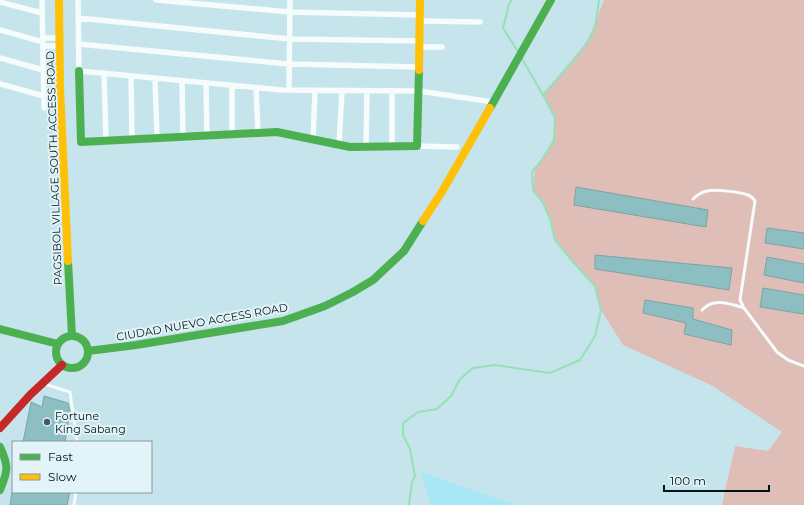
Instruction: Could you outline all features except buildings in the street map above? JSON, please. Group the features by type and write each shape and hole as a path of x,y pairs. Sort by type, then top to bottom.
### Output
{"street":[{"path":"42,0 44,108"},
{"name":"PAGSIBOL VILLAGE SOUTH ACCESS ROAD","path":"59,0 60,88 72,336"},
{"path":"78,0 81,142 277,132 350,147 457,147"},
{"path":"156,0 290,12 480,22"},
{"path":"289,90 290,0"},
{"path":"417,146 420,0"},
{"name":"CIUDAD NUEVO ACCESS ROAD","path":"88,351 136,345 283,321 325,306 373,280 404,251 443,190 551,0"},
{"path":"0,2 42,12"},
{"path":"78,18 290,39 420,44 442,47"},
{"path":"0,30 43,42 60,42"},
{"path":"78,44 289,64 419,67"},
{"path":"0,58 43,70"},
{"path":"79,71 289,90 418,91 493,102"},
{"path":"104,73 106,141"},
{"path":"131,76 132,139"},
{"path":"155,78 157,138"},
{"path":"182,81 183,137"},
{"path":"206,83 207,135"},
{"path":"0,84 44,96"},
{"path":"232,86 232,134"},
{"path":"256,88 258,132"},
{"path":"313,139 315,90"},
{"path":"339,145 342,91"},
{"path":"366,147 367,91"},
{"path":"392,91 392,146"},
{"path":"0,329 58,344"},
{"path":"72,336 78,336 84,341 88,348 87,359 82,365 68,368 62,365 57,357 56,351 58,344 63,338 72,336"},
{"path":"0,428 14,411 62,365"},
{"path":"0,447 7,460 7,470 0,490"}],"lane":[{"path":"693,198 707,190 718,190 753,197 755,201 740,300 744,308 777,352 788,360 804,366"},
{"path":"702,310 714,303 724,303 744,308"},
{"path":"42,384 70,392 77,441"},
{"path":"74,505 76,493"}],"shaded area":[{"path":"604,0 804,0 804,505 722,505 735,446 768,451 782,432 711,385 623,345 601,310 595,286 573,263 555,238 550,218 543,203 533,190 535,169 554,140 555,118 543,95 588,40"},
{"path":"421,472 515,505 431,505"}],"waterway":[{"path":"512,0 509,4 503,28 519,53"},
{"path":"543,95 581,52 595,29 599,0"},
{"path":"409,505 412,482 415,476 410,449 403,435 403,423 418,412 437,409 451,396 460,379 473,368 495,365 550,373 580,360 595,336 601,310 595,286 555,240 550,219 543,203 533,190 532,172 554,140 555,118 521,57"}],"traffic: fast":[{"path":"490,108 551,0"},
{"path":"79,71 81,142 277,132 350,147 417,146 419,70"},
{"path":"88,351 136,345 283,321 325,306 373,280 404,251 423,221"},
{"path":"68,261 72,336"},
{"path":"0,329 58,344"},
{"path":"69,336 75,336 85,343 88,352 87,358 81,365 75,368 69,368 59,361 56,355 56,349 63,339 69,336"},
{"path":"0,447 6,464 5,478 0,490"}],"traffic: slow":[{"path":"59,0 60,88 68,261"},
{"path":"419,70 420,0"},
{"path":"423,221 443,190 490,108"}],"traffic: jam":[{"path":"0,428 30,395 62,365"}],"place":[{"name":"Fortune King Sabang","path":"47,422"}]}
